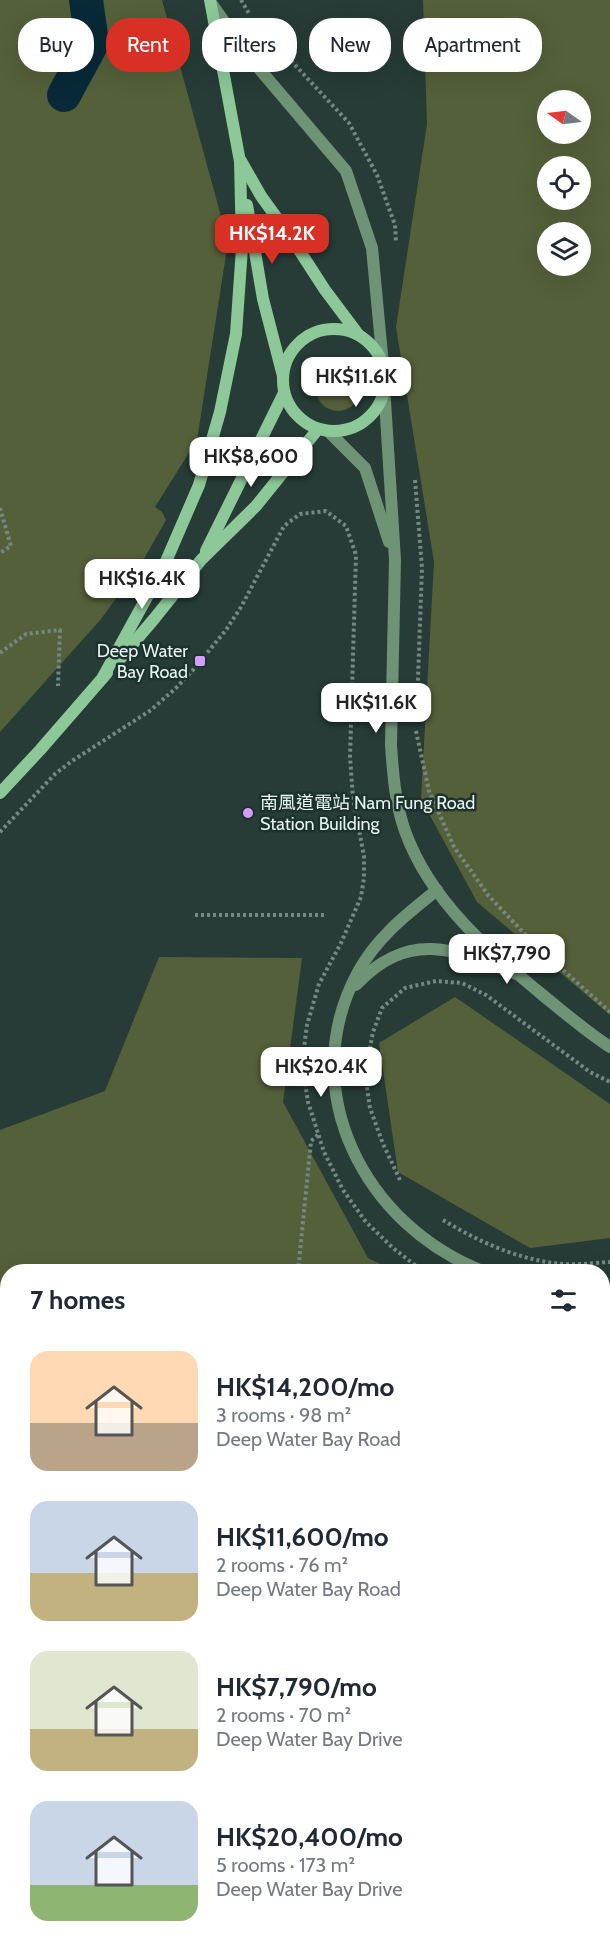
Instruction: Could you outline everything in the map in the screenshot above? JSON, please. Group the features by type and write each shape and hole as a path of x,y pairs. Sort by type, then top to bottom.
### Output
{"main road":[{"path":"210,1 263,299 283,376 284,393 291,409 303,422 323,431 349,430 366,420 379,404 383,395 383,365 373,348 358,334 325,290 240,160"},
{"path":"103,677 164,566 199,485 220,412 236,334 242,248 240,160"},
{"path":"283,376 288,356 309,335 328,329 358,334"},
{"path":"201,560 284,393"},
{"path":"0,792 40,750 154,619 201,560 256,506 323,431"}],"street":[{"path":"210,1 250,58 346,171 372,248 383,365"},
{"path":"384,385 395,560 391,745 393,774 405,831 417,859 437,890 479,940 517,974 610,1047"},
{"path":"323,431 365,468 395,560"},
{"path":"437,890 391,929 373,948 359,970 339,1020 334,1072 336,1098 342,1124 365,1173 379,1194 412,1230 464,1264"},
{"path":"348,994 368,973 392,957 414,950 451,950 517,974"}],"path":[{"path":"0,508 11,546 0,553"},
{"path":"0,832 56,774 72,761 151,710 193,670 226,630 241,607 284,526 300,514 326,511 346,526 356,555 350,757 353,798 364,856 364,878"},
{"path":"0,653 26,634 60,630 58,686"},
{"path":"195,915 324,915"},
{"path":"401,1182 383,1144 370,1108 366,1074 373,1032 382,1008 405,988 436,981 462,983 486,994 590,1072 610,1082"},
{"path":"299,1264 311,1141 318,1135"},
{"path":"437,1215 486,1242 527,1258 564,1264 610,1262"}],"green space":[{"path":"0,0 162,0 167,18 106,18 106,72 182,72 228,242 197,440 155,507 162,512 166,520 141,564 101,619 0,732"},
{"path":"423,0 610,0 610,1015 477,902 421,799 434,562 396,327 427,124 425,72 542,72 542,18 424,18"},
{"path":"338,367 354,373 360,389 354,405 338,411 322,405 316,389 322,373"},
{"path":"159,957 302,958 283,1102 368,1258 380,1264 0,1264 0,1130 105,1091"},
{"path":"455,997 610,1104 610,1238 530,1248 398,1172 379,1043"}],"waterway":[{"path":"64,95 92,43 86,0"}],"place":[{"name":"Deep Water Bay Road","path":"200,661"},
{"name":"南風道電站 Nam Fung Road Station Building","path":"248,813"}]}
